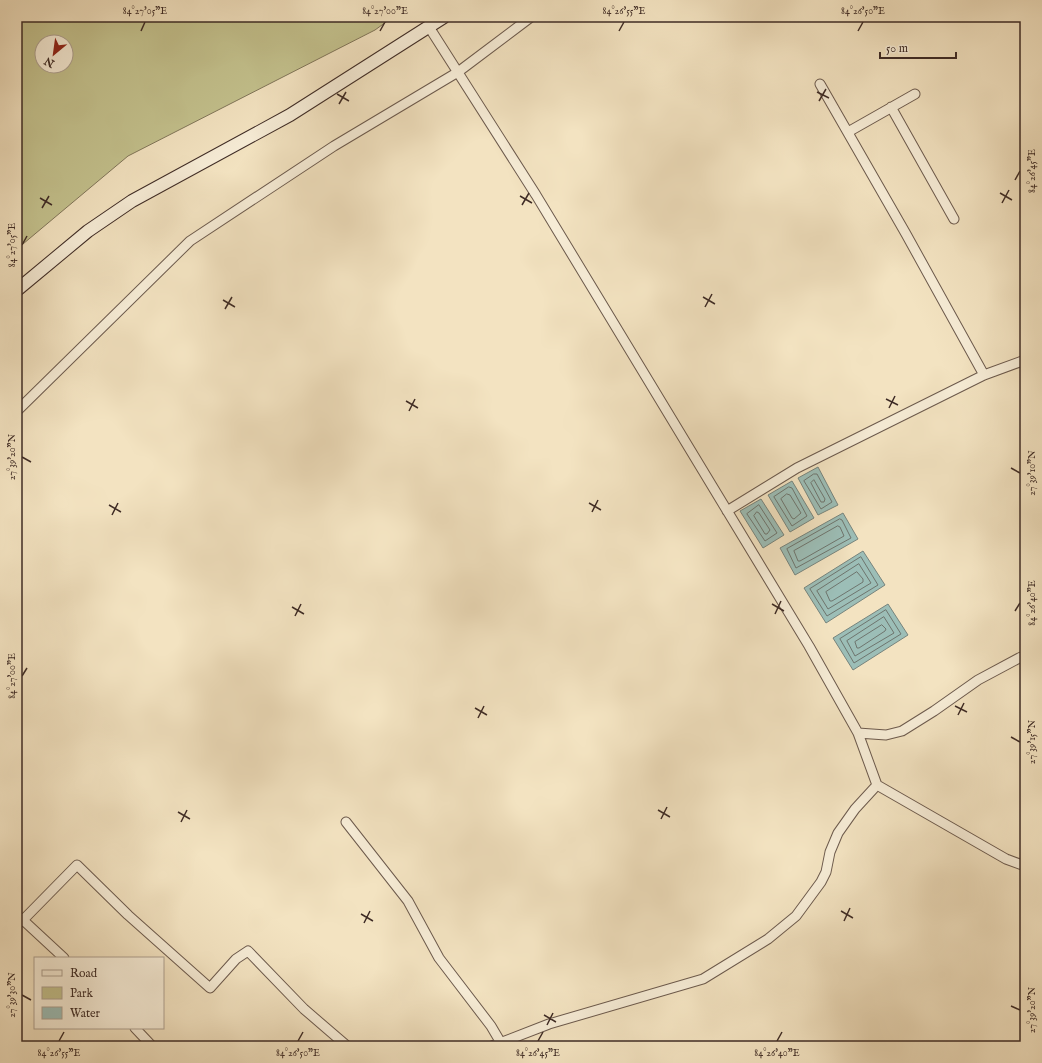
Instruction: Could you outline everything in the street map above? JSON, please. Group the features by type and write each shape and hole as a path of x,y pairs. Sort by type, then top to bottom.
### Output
{"main road":[{"path":"17,290 88,231 132,201 290,115 444,17"}],"street":[{"path":"17,411 190,241 334,146 458,72 531,17"},
{"path":"429,27 536,195 809,646 858,733 877,785 1006,859 1025,866"},
{"path":"820,84 984,375"},
{"path":"848,132 915,94"},
{"path":"891,107 954,218"},
{"path":"727,511 797,468 984,375 1025,360"},
{"path":"858,733 886,735 902,731 934,711 978,680 1021,657 1025,657"},
{"path":"346,822 408,901 439,958 491,1026 496,1044 549,1024 703,979 768,940 796,916 821,882 826,872 830,852 838,833 855,809 877,785"},
{"path":"63,957 19,920 77,865 128,916 210,988 236,959 248,951 304,1009 347,1046"},
{"path":"136,1029 152,1046"}],"green space":[{"path":"17,17 393,17 375,30 128,156 17,249"}],"water":[{"path":"818,467 838,505 818,515 798,478"},
{"path":"792,481 814,518 790,532 768,495"},
{"path":"761,499 784,535 763,548 740,511"},
{"path":"843,513 858,539 795,575 780,548"},
{"path":"863,551 885,585 826,623 804,588"},
{"path":"888,604 908,635 853,670 833,638"}]}
